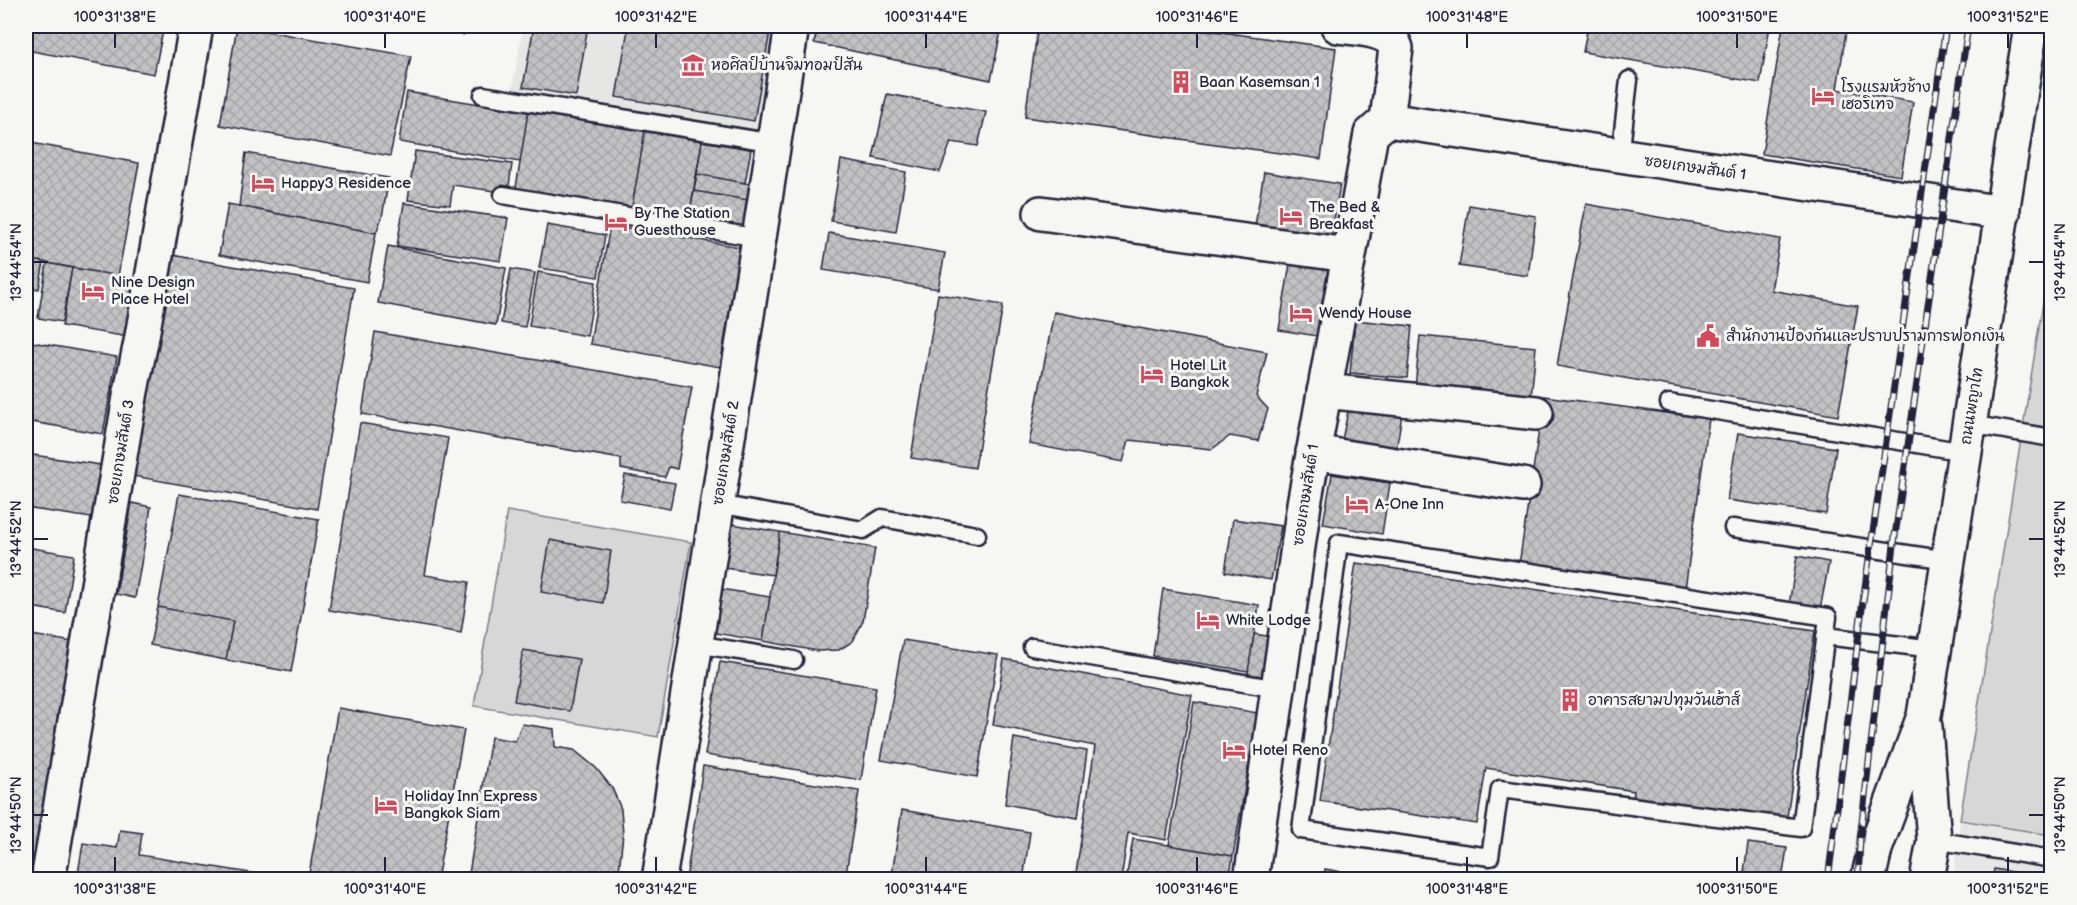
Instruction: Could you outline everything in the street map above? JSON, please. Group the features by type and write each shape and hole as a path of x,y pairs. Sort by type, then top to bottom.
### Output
{"street":[{"name":"ซอยเกษมสันต์ 3","path":"48,879 196,26"},
{"name":"ซอยเกษมสันต์ 2","path":"659,879 792,26"},
{"path":"1338,26 1383,34 1395,43 1387,120"},
{"name":"ถนนพญาไท","path":"1869,879 1875,849 1924,716 2031,26"},
{"name":"ซอยเกษมสันต์ 1","path":"1251,879 1279,689 1289,600 1313,452 1371,134 1387,120 2003,213"},
{"path":"1041,213 1348,255"},
{"path":"1324,391 1536,413"},
{"path":"1313,452 1522,485"},
{"name":"ถนนพญาไท","path":"1924,716 1934,840 1927,879"}],"lane":[{"path":"1620,156 1629,80"},
{"path":"483,95 502,103 774,143"},
{"path":"503,195 759,238"},
{"path":"1669,404 1967,438 2052,438"},
{"path":"718,504 862,530 882,519 977,535"},
{"path":"1733,528 1948,560"},
{"path":"1339,543 1828,617 1825,636 1801,828 1500,789 1490,857 1301,830 1339,543"},
{"path":"1825,636 1934,650"},
{"path":"696,644 794,660"},
{"path":"1032,647 1279,689"},
{"path":"1934,840 2052,859"}],"shaded area":[{"path":"523,26 778,26 760,132 512,91"},
{"path":"2051,252 2051,835 1960,820"},
{"path":"507,511 691,542 658,737 474,706"},
{"path":"1960,820 2051,835 2051,879 1953,880"}],"building":[{"path":"26,26 164,26 154,74 26,50"},
{"path":"237,26 411,56 390,156 220,125"},
{"path":"423,26 466,26 464,35 423,28"},
{"path":"534,26 588,26 576,96 523,87"},
{"name":"หอศิลป์บ้านจิมทอมป์สัน","path":"646,26 683,29 683,26 771,26 754,121 616,97 628,29 645,32"},
{"path":"818,26 1002,26 991,80 814,43"},
{"name":"Baan Kasemsan 1","path":"1038,26 1177,26 1336,48 1321,159 1025,117"},
{"path":"1588,26 1770,26 1760,83 1583,52"},
{"name":"โรงแรมหัวช้าง เฮอริเทจ","path":"1783,26 1847,26 1837,89 1913,102 1901,176 1762,154"},
{"path":"407,92 528,112 520,162 399,142"},
{"path":"887,94 986,112 978,146 951,142 940,172 873,158"},
{"path":"528,112 645,131 632,207 516,188"},
{"path":"645,131 702,141 689,217 632,207"},
{"path":"702,141 751,149 745,183 697,174"},
{"path":"26,142 139,163 118,276 26,259"},
{"path":"415,151 512,164 508,193 453,185 450,205 408,200"},
{"path":"246,153 389,178 382,217 376,233 239,206"},
{"path":"841,160 906,172 896,232 831,221"},
{"path":"1264,172 1340,184 1329,250 1253,238"},
{"path":"697,174 751,184 748,200 694,191"},
{"path":"694,191 748,200 744,226 689,217"},
{"path":"404,203 508,218 501,261 397,246"},
{"path":"228,204 376,233 367,282 219,255"},
{"name":"สำนักงานป้องกันและปราบปรามการฟอกเงิน","path":"1586,204 1780,239 1771,290 1858,306 1838,416 1557,366"},
{"path":"1469,205 1536,216 1528,276 1459,266"},
{"path":"547,225 605,235 598,277 539,268"},
{"path":"610,225 740,247 720,367 590,344"},
{"path":"829,233 945,253 938,289 823,270"},
{"path":"388,246 506,268 496,325 378,303"},
{"path":"172,255 354,288 317,509 133,476"},
{"path":"26,259 44,262 39,289 26,287"},
{"path":"47,263 72,268 62,322 38,318"},
{"path":"1290,264 1328,270 1317,336 1279,330"},
{"path":"72,268 138,279 128,337 62,326"},
{"path":"511,269 535,273 525,327 501,323"},
{"path":"538,272 596,282 587,336 529,326"},
{"path":"938,294 1003,305 975,468 911,458"},
{"name":"Hotel Lit Bangkok","path":"1054,312 1267,352 1256,396 1268,409 1258,441 1230,436 1212,449 1129,440 1123,462 1029,444"},
{"path":"1355,320 1412,326 1407,378 1350,373"},
{"path":"375,332 692,387 677,469 669,467 665,477 621,469 621,459 362,414"},
{"path":"1420,336 1536,347 1531,398 1415,388"},
{"path":"26,341 117,357 103,434 26,421"},
{"path":"1544,396 1709,419 1685,589 1519,565"},
{"path":"1349,407 1402,414 1395,457 1340,449"},
{"path":"360,423 448,438 425,575 469,582 461,633 329,610"},
{"path":"1738,433 1836,448 1826,514 1727,500"},
{"path":"26,454 107,466 98,519 26,508"},
{"name":"A-One Inn","path":"1332,474 1390,483 1382,534 1323,524"},
{"path":"625,475 675,483 670,509 620,500"},
{"path":"179,494 319,519 291,672 226,660 233,621 158,607"},
{"path":"132,503 151,507 135,598 116,594"},
{"path":"1233,519 1281,526 1271,580 1225,572"},
{"path":"732,524 780,532 773,575 725,568"},
{"path":"780,532 875,548 863,621 853,641 839,650 817,651 763,641"},
{"path":"550,540 611,551 603,603 541,592"},
{"path":"26,547 74,555 65,613 26,606"},
{"path":"1797,556 1829,562 1820,610 1789,605"},
{"name":"อาคารสยามปทุมวันเฮ้าส์","path":"1356,563 1815,631 1786,823 1633,800 1634,791 1486,768 1477,824 1320,801"},
{"path":"721,589 770,597 763,641 715,633"},
{"name":"White Lodge","path":"1163,589 1259,605 1248,671 1153,656"},
{"path":"158,607 233,621 226,660 150,645"},
{"path":"26,634 73,642 31,880 26,880"},
{"path":"1254,634 1279,638 1272,682 1247,678"},
{"path":"903,640 998,655 977,777 881,760"},
{"path":"523,650 579,659 570,711 514,701"},
{"path":"1004,659 1192,695 1166,840 1128,833 1121,880 1075,880 1095,746 993,725"},
{"path":"720,662 876,687 861,780 705,755"},
{"path":"1194,702 1258,713 1233,856 1169,845"},
{"name":"Holiday Inn Express Bangkok Siam","path":"338,708 464,730 437,880 308,880"},
{"path":"522,724 554,729 555,747 574,750 596,768 612,788 621,809 623,834 618,880 468,880 491,737 515,741"},
{"path":"1014,738 1087,751 1078,818 1005,804"},
{"path":"703,766 859,791 845,880 686,880"},
{"path":"902,810 1030,832 1023,880 891,880"},
{"path":"120,830 142,833 139,855 263,875 263,880 77,880 83,843 117,848"},
{"path":"1133,839 1233,856 1229,880 1126,880"},
{"path":"1748,843 1787,848 1782,880 1743,880"},
{"path":"1325,869 1388,880 1323,880"},
{"path":"1994,869 2052,879 2052,880 1992,880"}],"railway":[{"path":"1828,880 1862,608 1946,26"},
{"path":"1858,880 1860,839 1895,536 1968,26"}],"place":[{"name":"หอศิลป์บ้านจิมทอมป์สัน","path":"693,65"},
{"name":"Baan Kasemsan 1","path":"1181,82"},
{"name":"โรงแรมหัวช้าง เฮอริเทจ","path":"1823,96"},
{"name":"Happy3 Residence","path":"263,183"},
{"name":"The Bed & Breakfast","path":"1291,216"},
{"name":"By The Station Guesthouse","path":"616,222"},
{"name":"Nine Design Place Hotel","path":"93,291"},
{"name":"Wendy House","path":"1301,313"},
{"name":"สำนักงานป้องกันและปราบปรามการฟอกเงิน","path":"1708,336"},
{"name":"Hotel Lit Bangkok","path":"1152,374"},
{"name":"A-One Inn","path":"1357,504"},
{"name":"White Lodge","path":"1208,620"},
{"name":"อาคารสยามปทุมวันเฮ้าส์","path":"1570,700"},
{"name":"Hotel Reno","path":"1234,750"},
{"name":"Holiday Inn Express Bangkok Siam","path":"386,805"}]}
